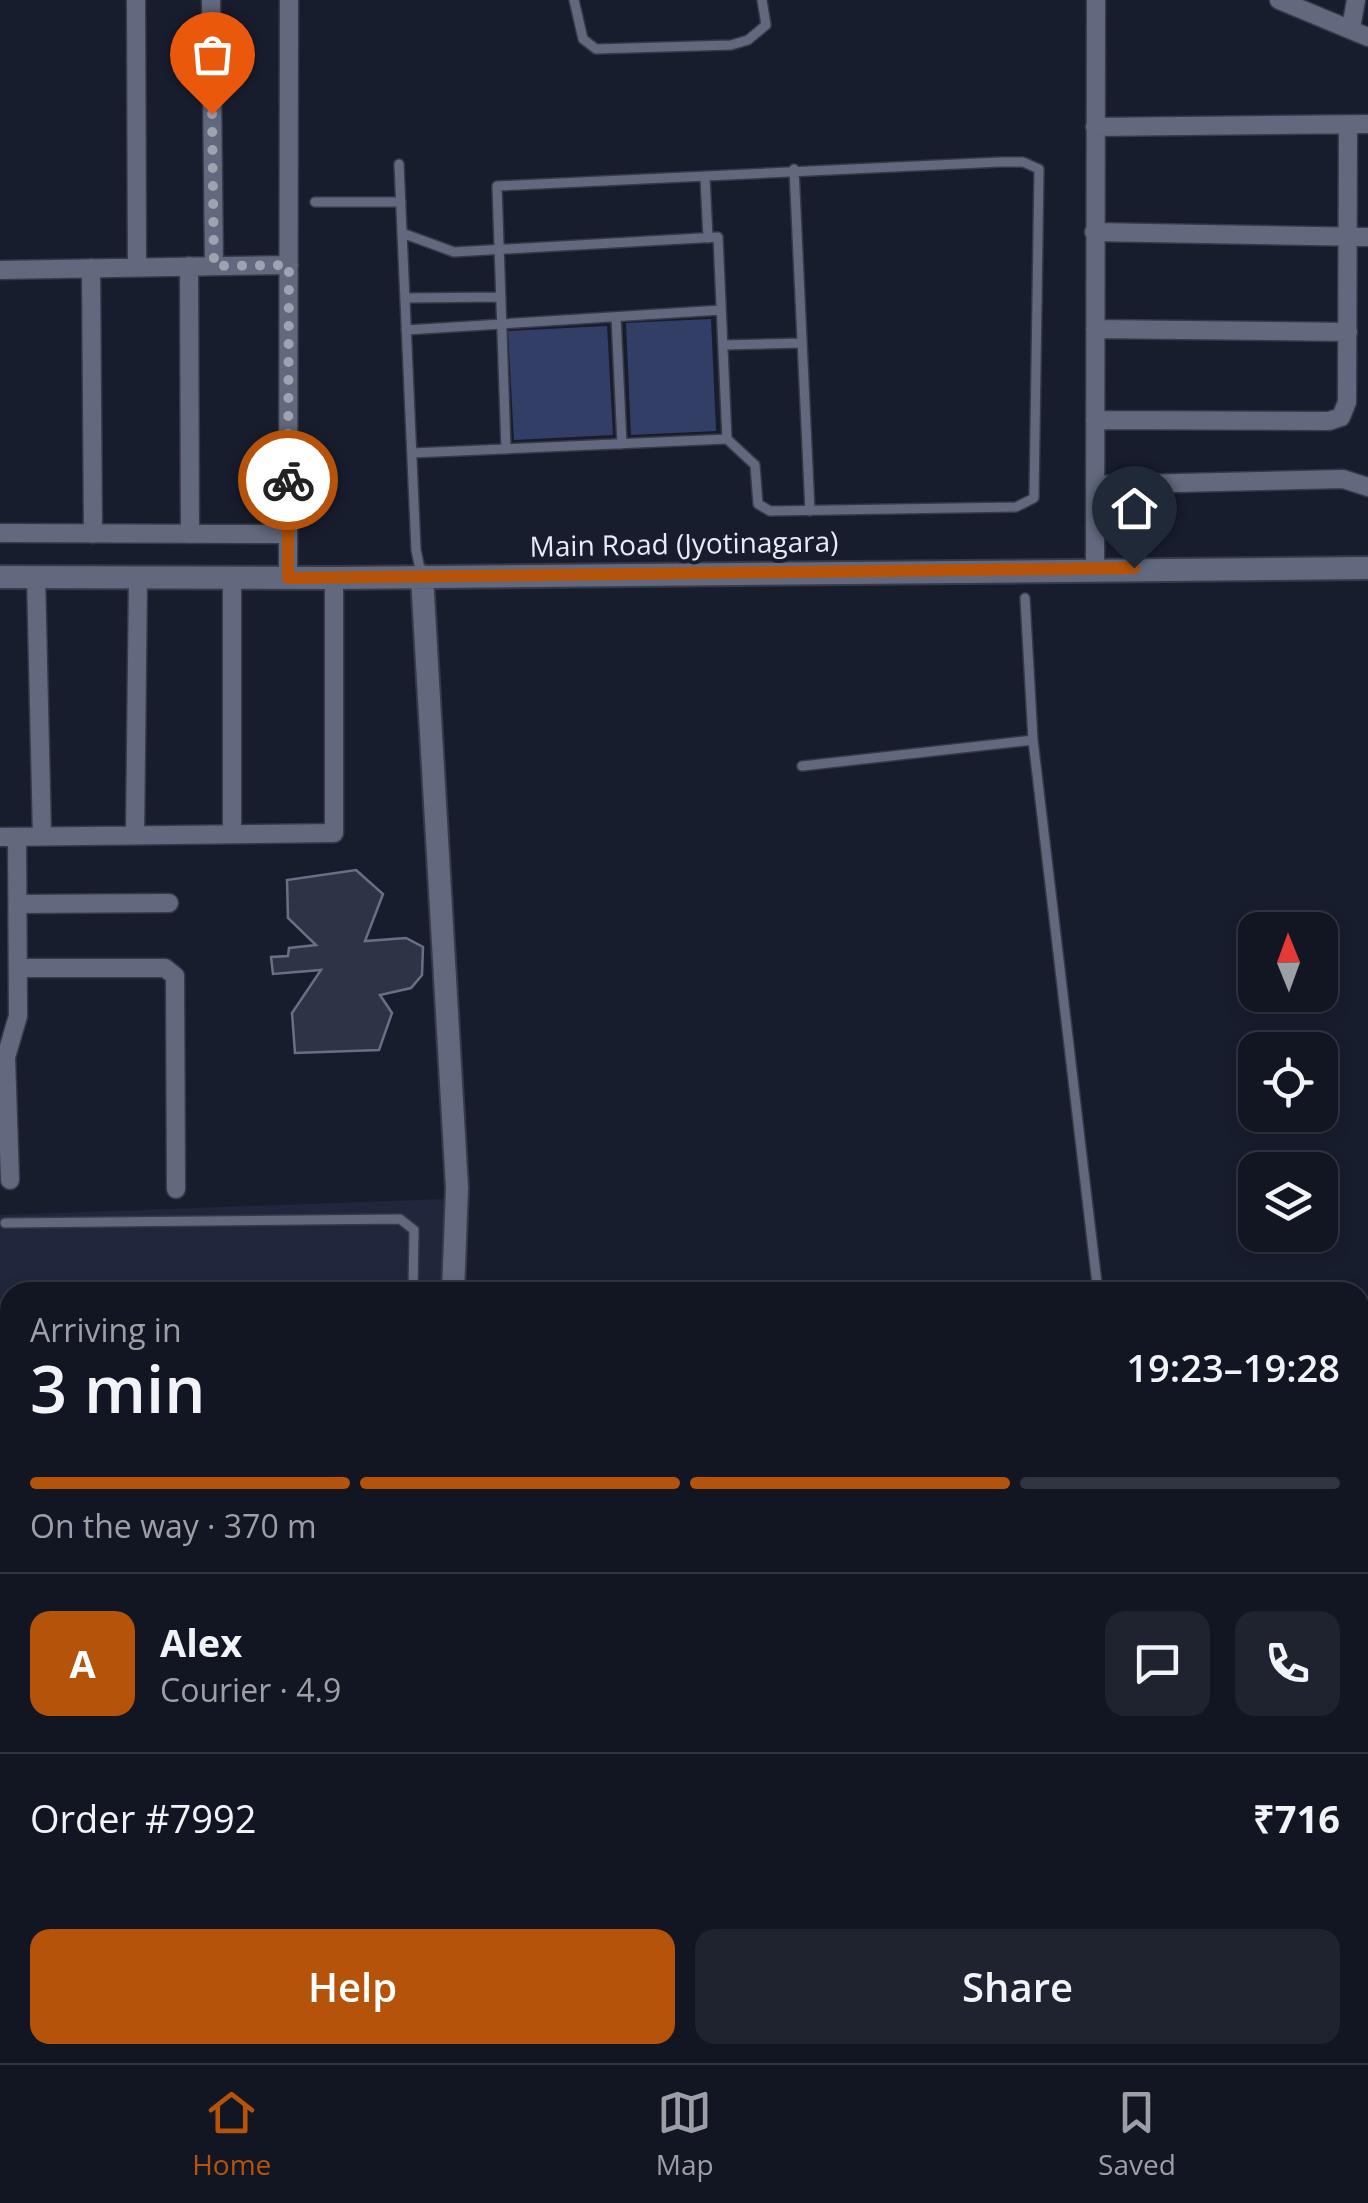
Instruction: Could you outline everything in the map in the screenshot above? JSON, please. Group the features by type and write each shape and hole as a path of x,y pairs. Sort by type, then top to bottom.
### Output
{"street":[{"path":"136,0 138,268"},
{"path":"211,0 214,266"},
{"path":"288,578 289,0"},
{"path":"1095,568 1096,0"},
{"path":"1279,0 1360,33 1356,0"},
{"path":"1094,127 1368,124"},
{"path":"1095,420 1336,420 1347,402 1348,125"},
{"path":"1094,232 1368,237"},
{"path":"0,270 289,265"},
{"path":"189,266 190,534"},
{"path":"91,268 93,534"},
{"path":"1095,329 1348,332"},
{"path":"1095,485 1344,478 1368,487"},
{"path":"0,534 288,534"},
{"name":"Main Road (Jyotinagara)","path":"0,576 334,578 1368,568"},
{"path":"36,576 42,836"},
{"path":"232,576 232,834"},
{"path":"422,576 457,1188 454,1282"},
{"path":"135,835 138,578"},
{"path":"10,1180 6,1057 18,1016 18,904 8,837 334,833 334,578"},
{"path":"18,904 169,902"},
{"path":"18,968 165,968 174,976 176,1189"},
{"path":"0,2036 0,2052"}],"lane":[{"path":"574,0 583,40 596,49 731,45 748,40 766,25 762,0"},
{"path":"402,234 454,252 500,251 718,238 727,439 755,465 758,504 763,509 1016,507 1034,498 1039,169 1033,164 1000,162 497,186 500,251 500,297 506,449"},
{"path":"400,164 416,550 422,576"},
{"path":"794,169 810,510"},
{"path":"705,177 708,238"},
{"path":"315,202 401,202"},
{"path":"405,298 500,297"},
{"path":"406,330 721,310"},
{"path":"616,316 622,444"},
{"path":"723,345 802,343"},
{"path":"412,453 727,439"},
{"path":"1025,598 1033,740 1097,1282"},
{"path":"802,766 1033,740"},
{"path":"5,1223 400,1218 414,1230 413,1282"}],"shaded area":[{"path":"711,319 716,431 631,435 626,323"},
{"path":"607,326 613,435 514,440 508,331"},
{"path":"446,1199 443,1282 0,1282 0,1215"}],"building":[{"path":"356,870 383,894 365,941 406,938 423,947 422,975 411,988 380,995 392,1013 379,1050 295,1053 292,1013 321,970 273,974 271,957 288,956 289,948 316,945 288,918 287,880"}],"way so far":[{"path":"212,114 214,266 289,265 288,480"}],"route":[{"path":"288,480 288,578 1134,568"}]}
